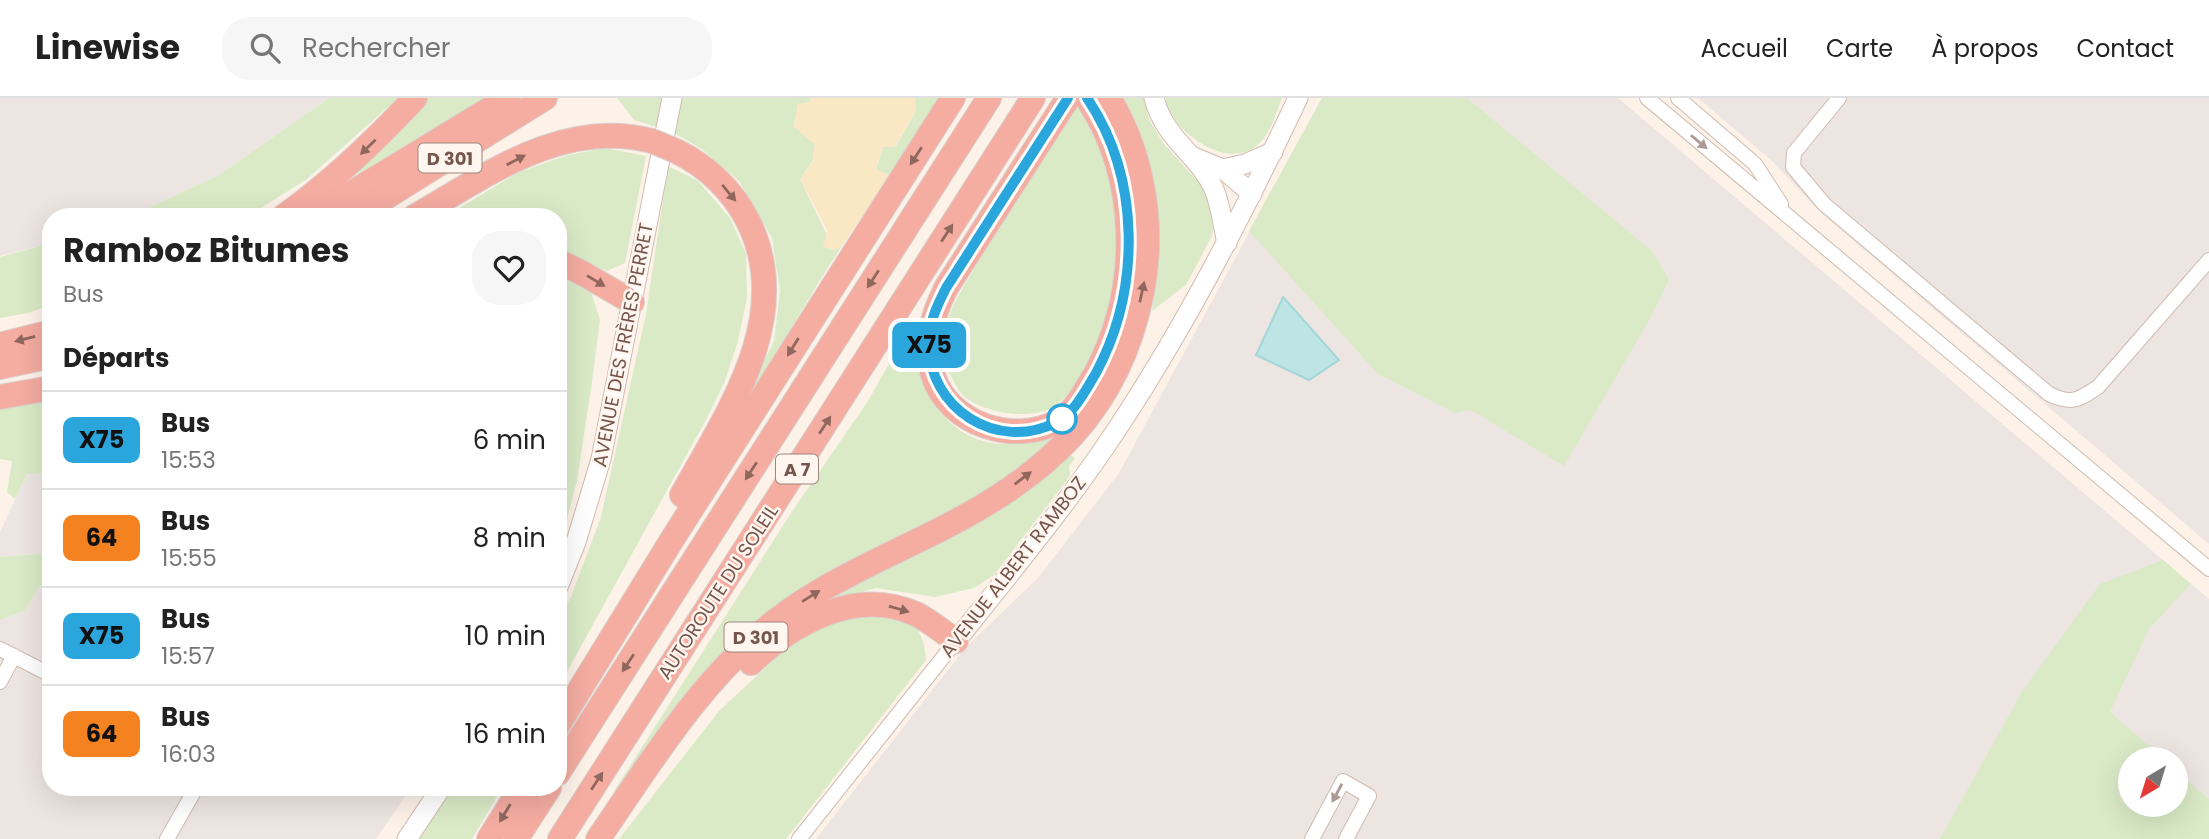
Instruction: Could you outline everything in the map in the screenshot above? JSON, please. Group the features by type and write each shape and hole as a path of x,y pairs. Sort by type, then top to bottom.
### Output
{"highway":[{"path":"295,208 346,168 415,98"},
{"name":"D 301","path":"327,208 508,98"},
{"name":"D 301","path":"368,208 545,98"},
{"path":"567,710 953,98"},
{"name":"AUTOROUTE DU SOLEIL","path":"567,759 989,98"},
{"name":"AUTOROUTE DU SOLEIL","path":"560,839 1033,98"},
{"name":"D 301","path":"1068,98 946,288 931,322 931,363 940,389 957,411 974,422 998,430 1030,431 1062,419 1091,380 1115,327 1127,276 1129,226 1117,163 1096,101"},
{"name":"D 301","path":"602,834 684,714 716,676 751,641 799,604 832,584 992,500 1054,454 1092,414 1111,383 1129,342 1141,298 1147,250 1144,198 1138,169 1124,128 1096,101"},
{"path":"430,208 547,145 596,135 620,135 652,141 676,151 708,171 728,191 745,215 755,237 764,278 764,314 758,344 741,384 624,599 620,623"},
{"path":"567,266 632,302"},
{"path":"0,345 42,334"},
{"path":"0,367 42,358"},
{"path":"0,382 42,374"},
{"path":"0,397 42,390"},
{"path":"602,834 626,813 694,726 738,676 775,643 807,622 852,606 891,606 923,618 956,641"},
{"path":"489,839 515,796"},
{"path":"516,839 544,796"}],"main road":[{"name":"AVENUE DES FRÈRES PERRET","path":"567,564 601,459 672,98"},
{"path":"1154,98 1163,124 1213,188 1227,243"},
{"name":"AVENUE ALBERT RAMBOZ","path":"956,641 1095,462 1208,281 1298,98"},
{"path":"1223,169 1273,152"},
{"path":"1190,156 1223,169 1249,200"},
{"path":"1213,188 1249,200"},
{"path":"407,839 436,796"}],"street":[{"path":"1647,98 2209,569"},
{"path":"1678,98 1755,164 1790,217"},
{"path":"1839,98 1794,153 1793,167 1824,204 2049,394 2064,401 2078,400 2098,387 2209,260"},
{"name":"AVENUE ALBERT RAMBOZ","path":"799,839 956,641"},
{"path":"0,649 42,670"},
{"path":"0,682 15,656"},
{"path":"1312,839 1343,781 1369,796 1346,839"},
{"path":"167,839 191,796"}],"shaded area":[{"path":"0,98 329,98 219,175 148,208 42,208 42,245 0,256"},
{"path":"1322,98 1618,98 2209,599 2209,839 816,839 966,647 1038,578 1119,473"},
{"path":"1698,98 2209,98 2209,544 1821,213 1772,161"},
{"path":"42,456 42,554 0,557 0,532 27,474"},
{"path":"42,583 42,796 406,796 376,839 0,839 0,620 25,610"}],"green space":[{"path":"329,98 398,98 307,179 261,208 148,208 219,175"},
{"path":"425,98 484,98 358,174 357,167"},
{"path":"617,98 812,98 810,102 798,104 794,127 815,144 813,160 800,179 834,250 842,246 749,400 745,398 774,341 780,291 772,238 739,181 703,150 671,131 634,120"},
{"path":"915,98 942,98 890,175 876,170 883,147 896,146 916,111"},
{"path":"1123,98 1144,98 1149,119 1163,143 1200,184 1215,206 1212,236 1186,285 1152,311 1159,247 1137,130"},
{"path":"1166,98 1282,98 1264,138 1255,147 1234,154 1213,149 1193,138 1176,120"},
{"path":"1322,98 1467,98 1652,251 1669,280 1651,317 1564,466 1471,410 1455,413 1378,374 1249,231"},
{"path":"1076,103 1101,153 1116,206 1116,257 1105,318 1083,374 1067,395 1049,409 1028,414 989,409 967,399 957,388 945,358 943,332 965,284"},
{"path":"605,148 646,156 625,263 607,271 567,255 567,208 460,208 517,173 568,155"},
{"path":"668,166 698,181 730,218 746,254 747,298 738,341 725,381 567,672 567,604 601,517 646,314"},
{"path":"42,245 42,308 0,318 0,257"},
{"path":"567,280 591,292 600,320 577,481 567,519"},
{"path":"904,337 916,343 926,389 943,415 954,426 968,435 991,443 1016,443 1049,438 1051,443 1075,458 1069,466 1070,476 994,575 974,588 935,597 876,588 838,599 836,593 802,589 616,795 614,791 791,513 868,401"},
{"path":"42,401 42,473 27,474 15,499 7,492 12,461 0,459 0,404"},
{"path":"42,554 42,583 25,610 0,620 0,557"},
{"path":"2163,560 2191,584 2149,629 2110,712 2150,747 2118,747 2118,817 2188,817 2188,781 2209,799 2209,839 1940,839 2023,690 2100,584"},
{"path":"864,612 908,621 921,635 926,660 786,839 619,839 719,711 776,658 823,624"},
{"path":"447,796 497,796 472,839 418,839"}],"sand":[{"path":"812,98 915,98 916,111 895,146 883,147 876,170 890,175 842,246 835,250 823,247 827,230 800,179 813,161 815,144 794,127 798,104 810,102"}],"water":[{"path":"1283,297 1339,360 1309,380 1256,355"}],"bus line":[{"name":"X75","path":"1068,98 946,288 931,322 929,342 935,381 957,411 974,422 998,430 1040,429 1067,415 1100,364 1112,337 1123,298 1129,247 1127,209 1117,163 1103,126 1087,98"}]}
